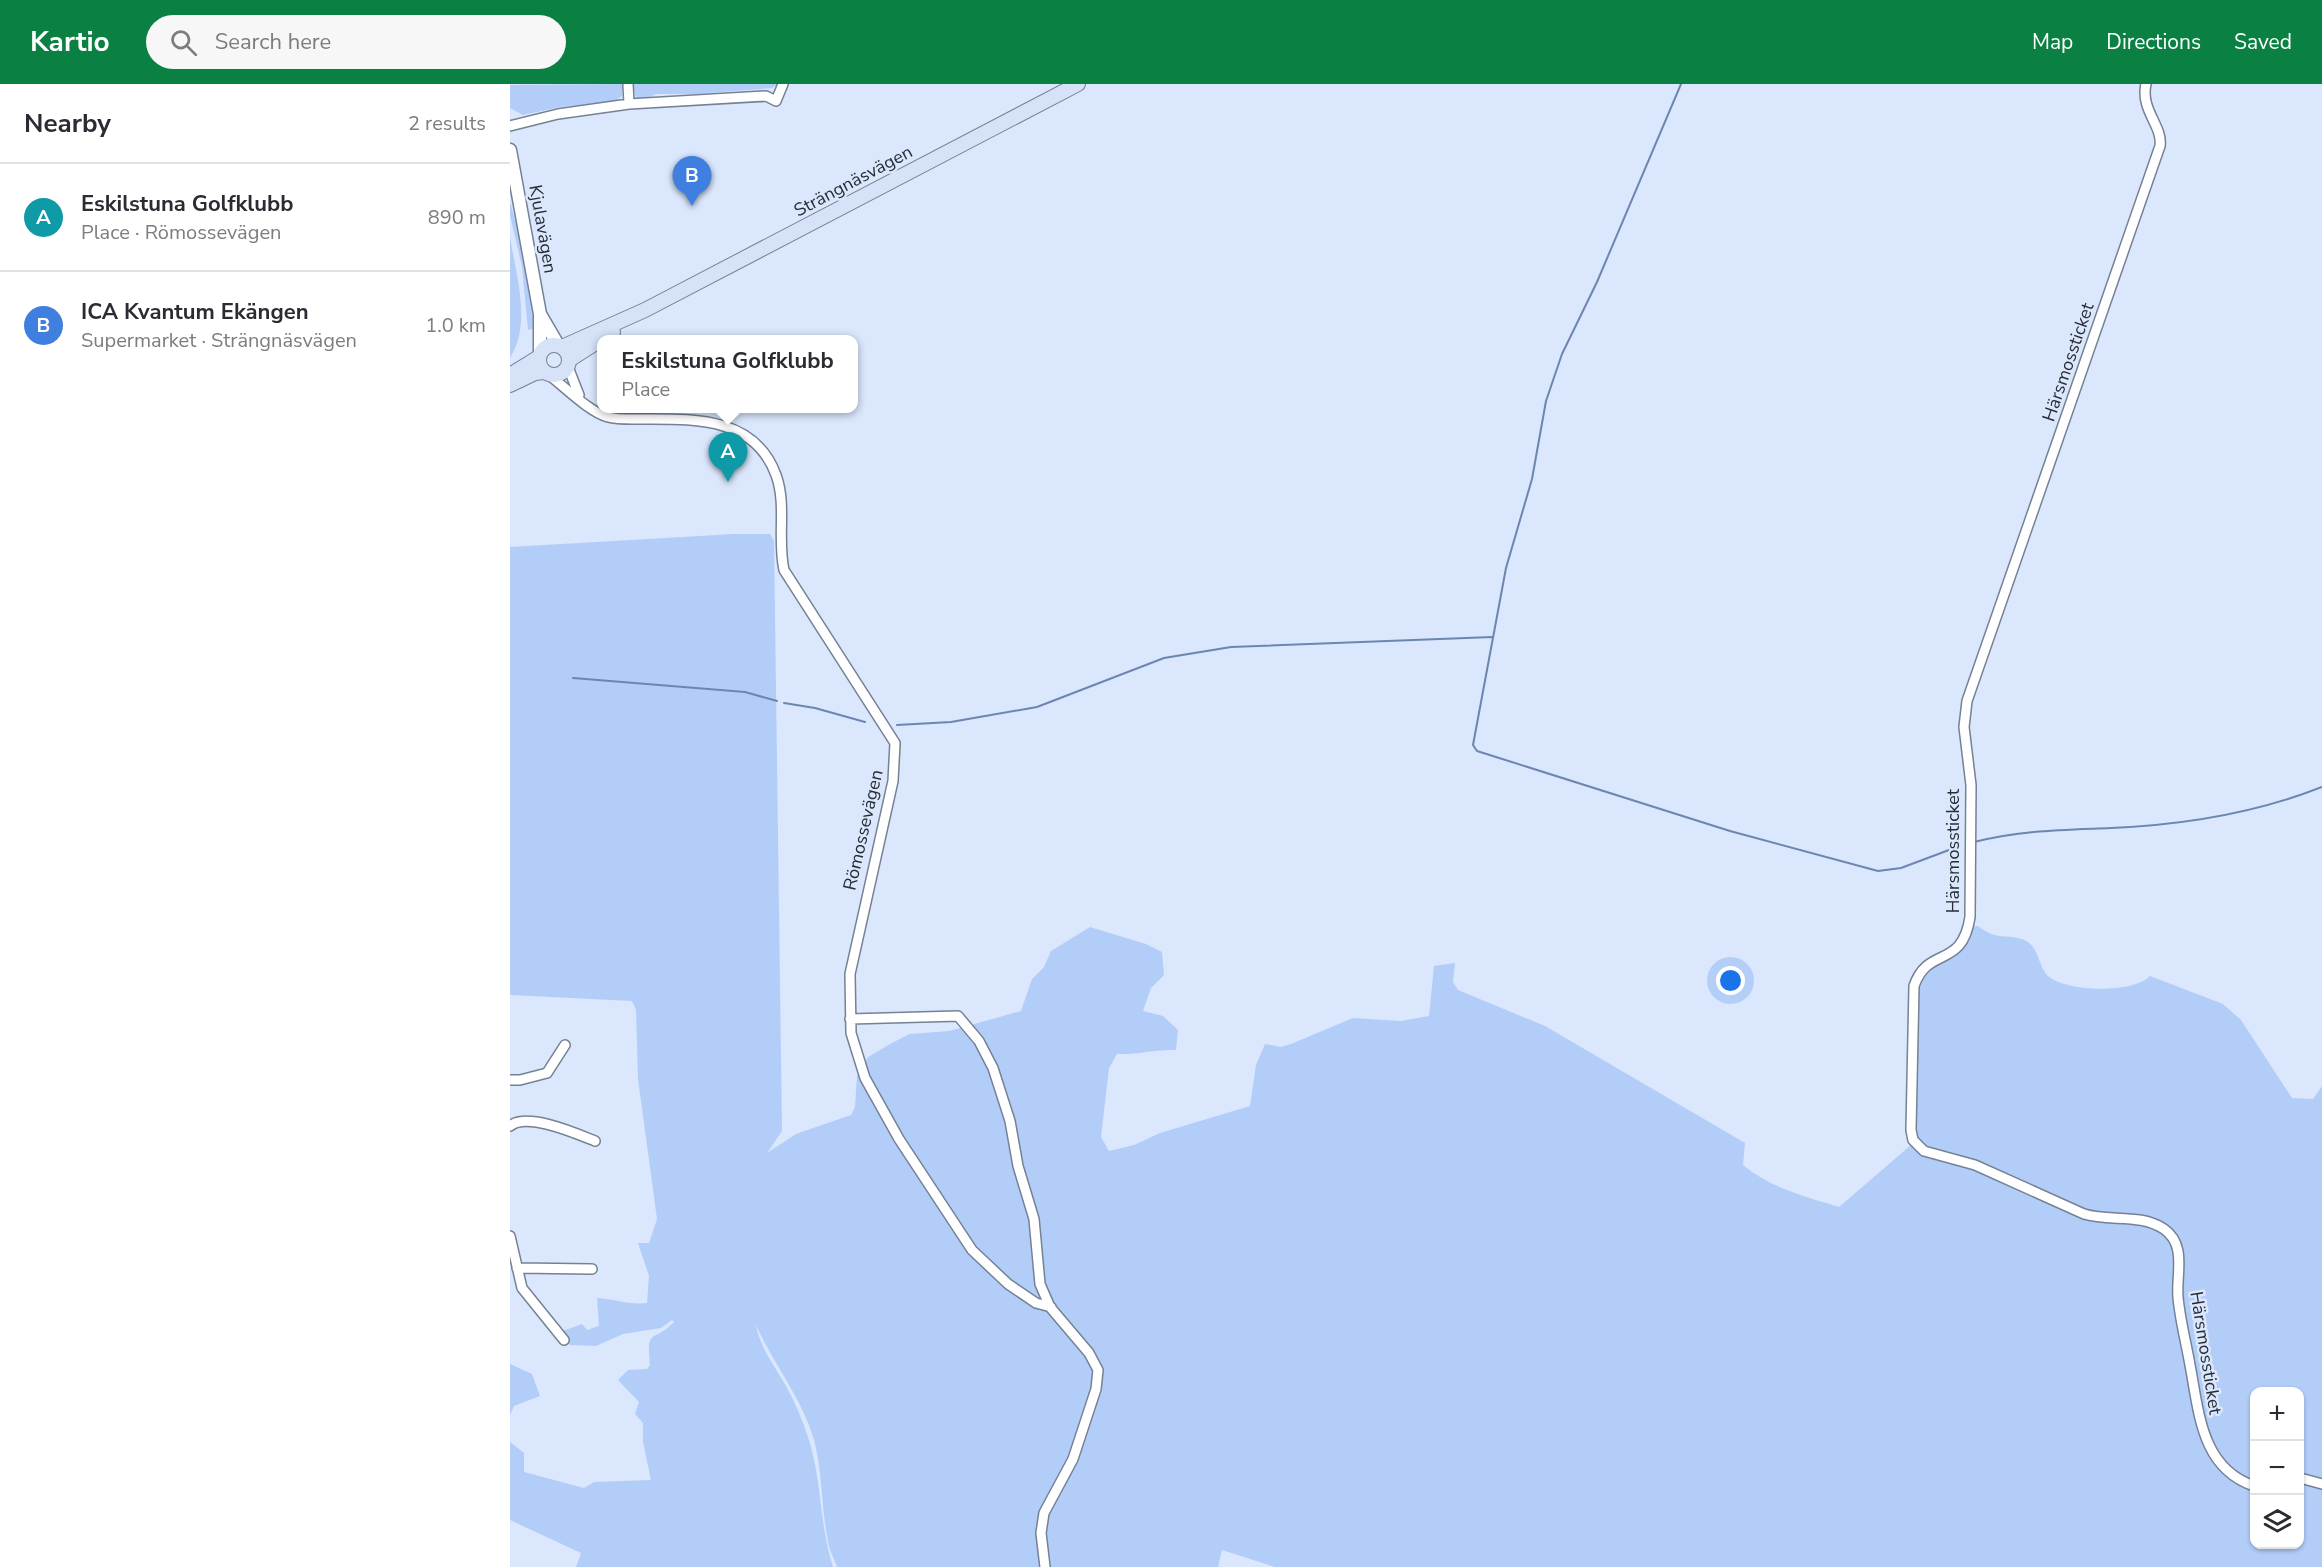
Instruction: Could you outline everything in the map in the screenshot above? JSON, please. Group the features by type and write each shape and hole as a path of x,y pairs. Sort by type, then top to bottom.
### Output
{"main road":[{"name":"Strängnäsvägen","path":"560,346 645,310 1078,84"},
{"name":"Strängnäsvägen","path":"610,335 645,310"},
{"name":"Strängnäsvägen","path":"569,364 597,344"},
{"path":"510,375 550,345 560,346 569,364 562,373 535,373 510,385"},
{"path":"539,355 539,365 547,374"}],"street":[{"path":"628,84 629,104"},
{"path":"510,126 558,114 629,104 766,96 776,101 783,84"},
{"name":"Härsmossticket","path":"2146,84 2145,104 2159,135 2160,146 1967,701 1964,727 1971,794 1970,917 1967,932 1955,952 1927,964 1917,977 1914,986 1911,1130 1913,1140 1924,1151 1975,1165 2084,1214 2099,1219 2145,1221 2166,1230 2173,1239 2179,1257 2179,1305 2204,1437 2218,1462 2228,1472 2250,1484"},
{"name":"Kjulavägen","path":"510,150 540,315 539,355"},
{"name":"Kjulavägen","path":"540,315 560,346"},
{"path":"569,364 574,388 582,400"},
{"name":"Römossevägen","path":"547,374 597,413"},
{"name":"Römossevägen","path":"598,413 609,418 691,419 725,424 747,437 764,453 776,474 779,488 781,555 784,570 895,743 893,781 854,952 850,1019 856,1052 878,1103 972,1250 1008,1284 1036,1302 1051,1307"},
{"path":"850,1019 958,1016 979,1041 993,1068 1010,1121 1018,1166 1034,1219 1037,1274 1051,1307 1089,1353 1098,1370 1098,1379 1073,1459 1044,1513 1041,1533 1045,1567"},
{"path":"510,1080 520,1080 547,1073 565,1046"},
{"path":"510,1126 515,1122 531,1121 595,1141"},
{"path":"510,1236 522,1288 564,1340"},
{"path":"517,1268 592,1269"},
{"path":"2304,1479 2322,1484"}],"shaded area":[{"path":"622,84 622,96 615,101 560,107 523,115 510,108 510,85"},
{"path":"632,84 778,84 772,88 698,94 656,94 646,99 636,98"},
{"path":"510,202 520,237 535,328 528,330 522,267 510,215"},
{"path":"510,237 521,315 517,344 510,358"},
{"path":"734,534 770,534 774,541 782,1131 767,1153 796,1134 851,1115 855,1107 857,1076 868,1057 890,1044 910,1034 949,1031 1021,1011 1032,979 1044,967 1051,951 1090,927 1146,944 1162,952 1164,975 1151,988 1143,1011 1163,1016 1178,1030 1176,1050 1117,1054 1109,1068 1101,1137 1109,1151 1134,1145 1160,1133 1250,1106 1256,1065 1265,1044 1281,1047 1353,1018 1401,1021 1429,1016 1434,966 1455,963 1453,982 1458,990 1545,1026 1745,1143 1743,1165 1765,1180 1789,1191 1839,1207 1911,1145 1917,1151 1972,1167 2088,1220 2141,1222 2164,1233 2171,1242 2176,1257 2174,1303 2201,1439 2212,1458 2250,1487 2250,1549 2304,1549 2304,1482 2322,1487 2322,1567 1275,1567 1222,1550 1218,1567 837,1567 829,1544 819,1465 809,1425 756,1325 764,1349 792,1398 808,1437 816,1469 828,1551 833,1567 576,1567 581,1553 510,1520 510,1442 524,1453 524,1472 584,1488 594,1482 651,1480 643,1442 643,1423 635,1414 639,1402 618,1380 628,1370 647,1369 650,1365 650,1340 674,1322 672,1320 661,1328 623,1334 596,1346 570,1345 560,1332 582,1324 587,1330 599,1326 597,1298 647,1303 649,1276 638,1243 649,1243 657,1219 638,1079 636,1010 632,1001 510,995 510,547"},
{"path":"1978,926 1995,935 2028,942 2035,950 2048,976 2069,985 2099,989 2115,988 2141,982 2150,976 2223,1004 2241,1020 2292,1098 2313,1099 2322,1086 2322,1483 2304,1478 2304,1387 2250,1387 2250,1482 2242,1479 2210,1449 2181,1321 2181,1269 2167,1230 2090,1215 1973,1160 1920,1144 1913,1131 1919,975 1944,959 1970,927"},
{"path":"510,1364 532,1374 540,1396 514,1406 510,1415"}],"waterway":[{"path":"1681,84 1597,282 1562,354 1546,401 1532,479 1506,568 1473,745 1477,751 1730,831 1878,871 1901,868 1957,847"},
{"path":"897,725 951,722 1037,707 1164,658 1231,647 1492,637"},
{"path":"573,678 745,692 777,701"},
{"path":"784,703 815,708 865,722"},
{"path":"1974,842 2026,833 2191,821 2245,811 2322,787"}],"place":[{"name":"ICA Kvantum Ekängen","path":"692,206"},
{"name":"Eskilstuna Golfklubb","path":"728,482"}]}
